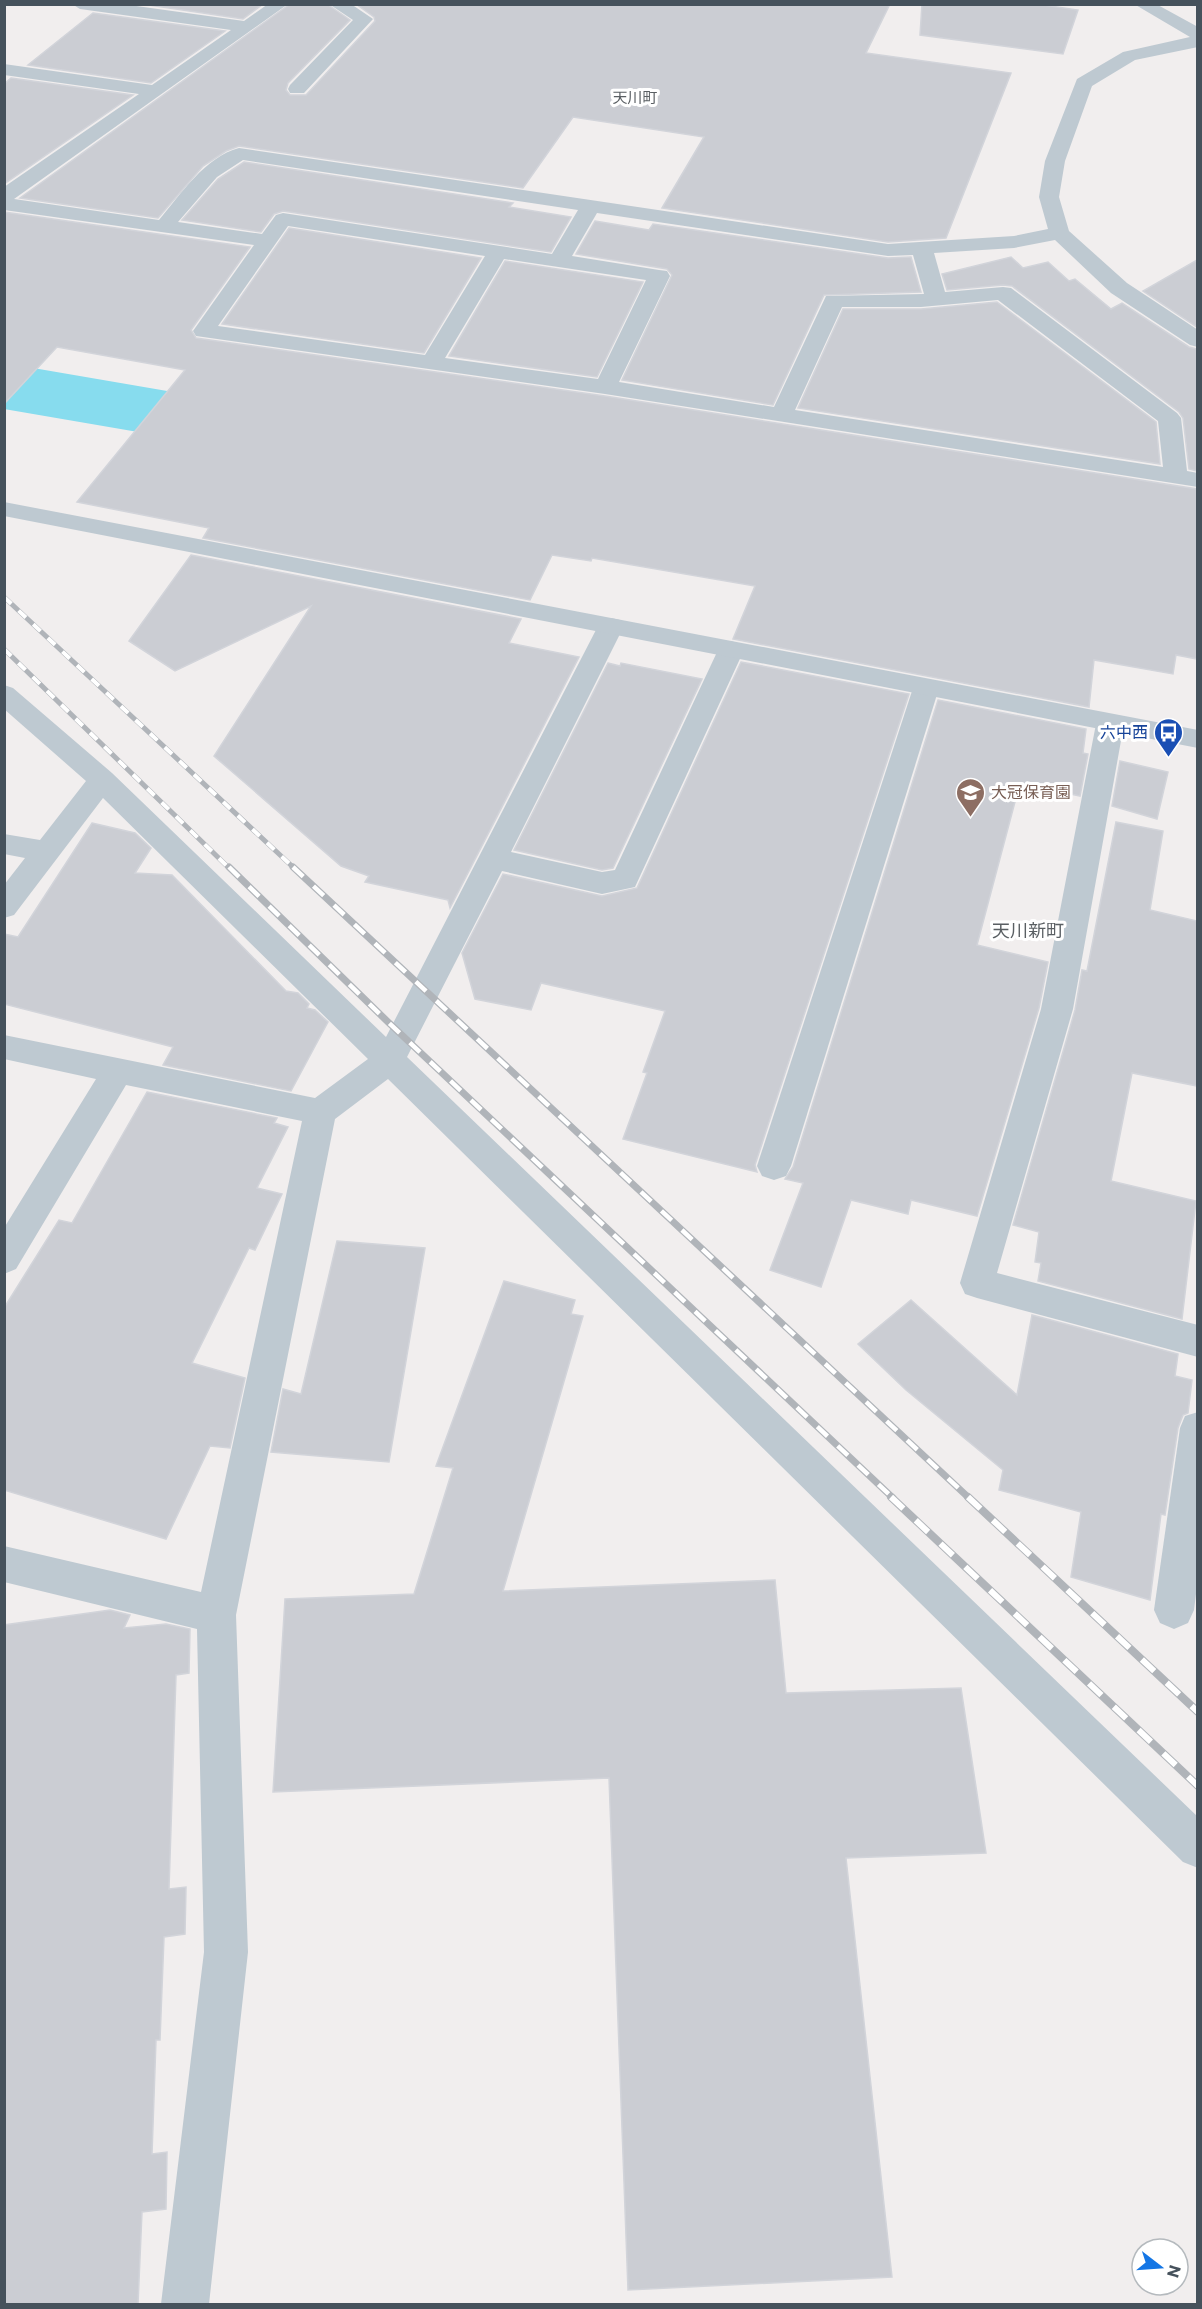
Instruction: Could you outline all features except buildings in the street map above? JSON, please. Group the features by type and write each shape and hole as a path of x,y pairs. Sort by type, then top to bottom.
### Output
{"street":[{"path":"81,4 248,27"},
{"path":"4,197 280,4"},
{"path":"297,89 364,19 337,4"},
{"path":"1142,4 1197,34"},
{"path":"1197,41 1129,56 1084,83 1055,161 1049,197 1059,233 1119,288 1197,340"},
{"path":"4,69 155,92"},
{"path":"164,225 210,173 238,154 888,250 1014,242 1059,233"},
{"path":"4,204 267,241"},
{"path":"559,260 591,206"},
{"path":"605,387 659,276 283,219 204,331 605,387 1187,477 1169,418 1003,293 936,299 834,301 782,414"},
{"path":"922,248 936,299"},
{"path":"431,363 498,251"},
{"path":"4,509 1197,740"},
{"path":"185,2304 226,1953 216,1615 320,1112 389,1061 611,626"},
{"path":"493,859 602,883 625,879 731,650"},
{"path":"774,1166 926,688"},
{"path":"4,694 102,780 1197,1847"},
{"path":"1110,724 1057,1009 977,1283 1197,1341"},
{"path":"4,907 102,780"},
{"path":"4,844 47,852"},
{"path":"4,1047 320,1112"},
{"path":"4,1259 118,1070"},
{"path":"1174,1610 1197,1428"},
{"path":"4,1564 216,1615"}],"waterway":[{"path":"4,386 278,433"}],"railway":[{"path":"4,597 295,869"},
{"path":"4,649 230,869"},
{"path":"229,867 388,1022 893,1498"},
{"path":"293,867 969,1498"},
{"path":"891,1497 1198,1786"},
{"path":"968,1497 1198,1712"}],"place":[{"name":"六中西","path":"1169,758"},
{"name":"大冠保育園","path":"970,818"}],"district":[{"name":"天川町","path":"635,98"},
{"name":"天川新町","path":"1028,931"}]}
